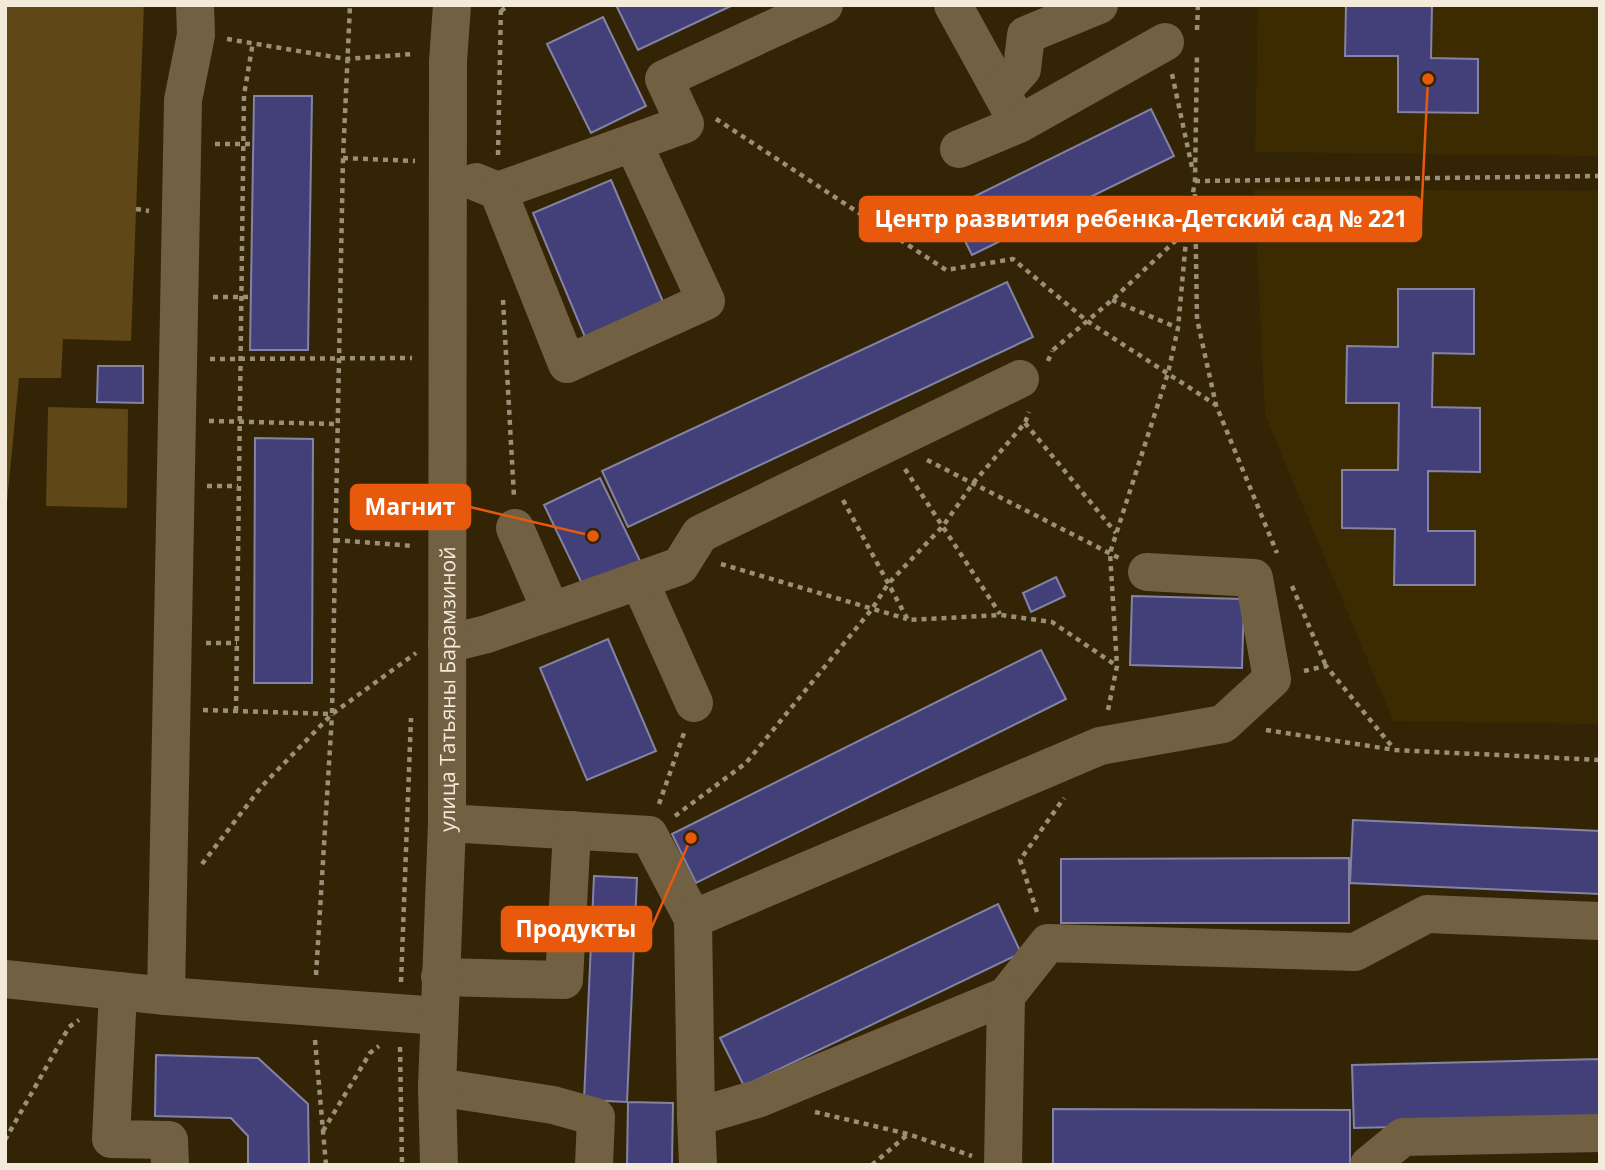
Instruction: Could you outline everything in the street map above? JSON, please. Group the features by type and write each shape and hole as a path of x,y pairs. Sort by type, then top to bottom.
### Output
{"street":[{"path":"166,996 183,100 196,35 195,5"},
{"name":"улица Татьяны Барамзиной","path":"439,1165 437,1087 447,823 447,644 432,166 448,61 452,5"},
{"path":"432,166 498,191 685,124 664,79 824,5"},
{"path":"953,5 1010,108"},
{"path":"1010,108 1022,69 1026,35 1099,5"},
{"path":"959,149 1010,108 1186,40"},
{"path":"498,191 567,364 706,300 633,143"},
{"path":"447,644 487,634 680,566 699,534 888,443 1032,384"},
{"path":"515,528 551,611"},
{"path":"693,919 1100,746 1223,724 1272,678 1254,578 1147,572"},
{"path":"639,580 694,703"},
{"path":"447,823 649,835 693,919 698,1165"},
{"path":"440,977 564,980 572,830"},
{"path":"696,1117 760,1098 1006,996 1048,943 1355,952 1427,914 1600,921"},
{"path":"5,979 118,992 314,1008 399,1022 439,1016"},
{"path":"118,992 111,1139 169,1140 170,1165"},
{"path":"988,1160 1006,996"},
{"path":"437,1087 553,1105 596,1116 594,1165"},
{"path":"1369,1165 1404,1138 1600,1133"}],"path":[{"path":"326,1165 314,1008 332,714 343,158 350,5"},
{"path":"500,12 509,5"},
{"path":"1198,5 1186,40 1195,181 1197,318 1216,405 1279,557"},
{"path":"226,39 346,59 413,54"},
{"path":"1100,746 1117,666 1110,553 1168,373 1178,328 1187,229 1195,181 1186,40"},
{"path":"236,711 242,144 244,95 253,42"},
{"path":"685,124 715,119 946,270 1013,259 1087,321 1216,405"},
{"path":"215,144 253,144"},
{"path":"343,158 432,166"},
{"path":"1195,181 1600,176"},
{"path":"649,835 746,763 872,609 888,584 943,526 974,482 1025,423 1032,384 1052,351 1112,300 1187,229"},
{"path":"209,297 250,298"},
{"path":"1112,300 1178,328"},
{"path":"1032,384 1052,351"},
{"path":"208,359 412,358"},
{"path":"206,421 337,424"},
{"path":"1025,423 1116,533"},
{"path":"888,443 974,482 1147,572"},
{"path":"888,443 1001,615"},
{"path":"828,472 908,620"},
{"path":"205,486 238,486"},
{"path":"335,540 413,546"},
{"path":"688,554 908,620 1001,615 1052,622 1117,666"},
{"path":"1289,581 1326,666 1395,750"},
{"path":"202,643 237,643"},
{"path":"168,907 261,786 332,714 413,654 412,667"},
{"path":"1272,678 1326,666"},
{"path":"649,835 694,703"},
{"path":"401,1165 399,1022 411,708"},
{"path":"200,710 332,714"},
{"path":"1223,724 1395,750 1600,760"},
{"path":"1048,943 1020,860 1068,792"},
{"path":"5,1140 69,1027 118,992"},
{"path":"323,1131 370,1053 399,1022"},
{"path":"814,1111 908,1134 988,1160"},
{"path":"873,1165 908,1134"}],"shaded area":[{"path":"5,5 144,5 131,341 63,339 61,378 19,378 5,523"},
{"path":"1258,5 1600,5 1600,156 1255,152"},
{"path":"1254,189 1600,191 1600,724 1393,721 1265,415"},
{"path":"48,407 128,409 127,508 46,506"}],"building":[{"path":"616,5 733,5 638,50"},
{"path":"1346,5 1432,5 1431,58 1478,59 1478,113 1398,112 1398,56 1345,56"},
{"path":"603,17 646,106 591,133 547,44"},
{"path":"254,96 312,96 308,350 250,350"},
{"path":"1151,109 1174,156 972,255 949,209"},
{"path":"611,180 664,304 585,337 533,213"},
{"path":"1007,282 1033,337 628,527 602,471"},
{"path":"1398,289 1474,289 1474,354 1433,353 1432,407 1480,408 1480,472 1428,471 1428,531 1475,531 1475,585 1394,585 1395,529 1342,528 1342,470 1398,470 1399,403 1346,403 1347,346 1398,347"},
{"path":"98,366 143,366 143,403 97,402"},
{"path":"255,438 313,439 312,683 254,683"},
{"path":"600,478 643,567 587,594 544,505"},
{"path":"1056,577 1065,596 1031,612 1023,593"},
{"path":"1132,596 1244,599 1242,668 1130,665"},
{"path":"608,639 656,751 587,780 540,668"},
{"path":"1041,650 1066,699 696,883 672,834"},
{"path":"1353,820 1600,831 1600,894 1350,883"},
{"path":"1349,858 1349,923 1061,923 1061,859"},
{"path":"594,876 637,878 627,1102 584,1100"},
{"path":"998,904 1021,953 744,1086 720,1038"},
{"path":"156,1055 258,1058 308,1104 309,1165 248,1165 248,1136 231,1118 155,1116"},
{"path":"1600,1059 1600,1122 1354,1128 1352,1065"},
{"path":"628,1102 673,1103 672,1165 627,1165"},
{"path":"1053,1109 1350,1110 1350,1165 1053,1165"}],"place":[{"name":"Центр развития ребенка-Детский сад № 221","path":"1428,79"},
{"name":"Магнит","path":"593,536"},
{"name":"Продукты","path":"691,838"}]}
